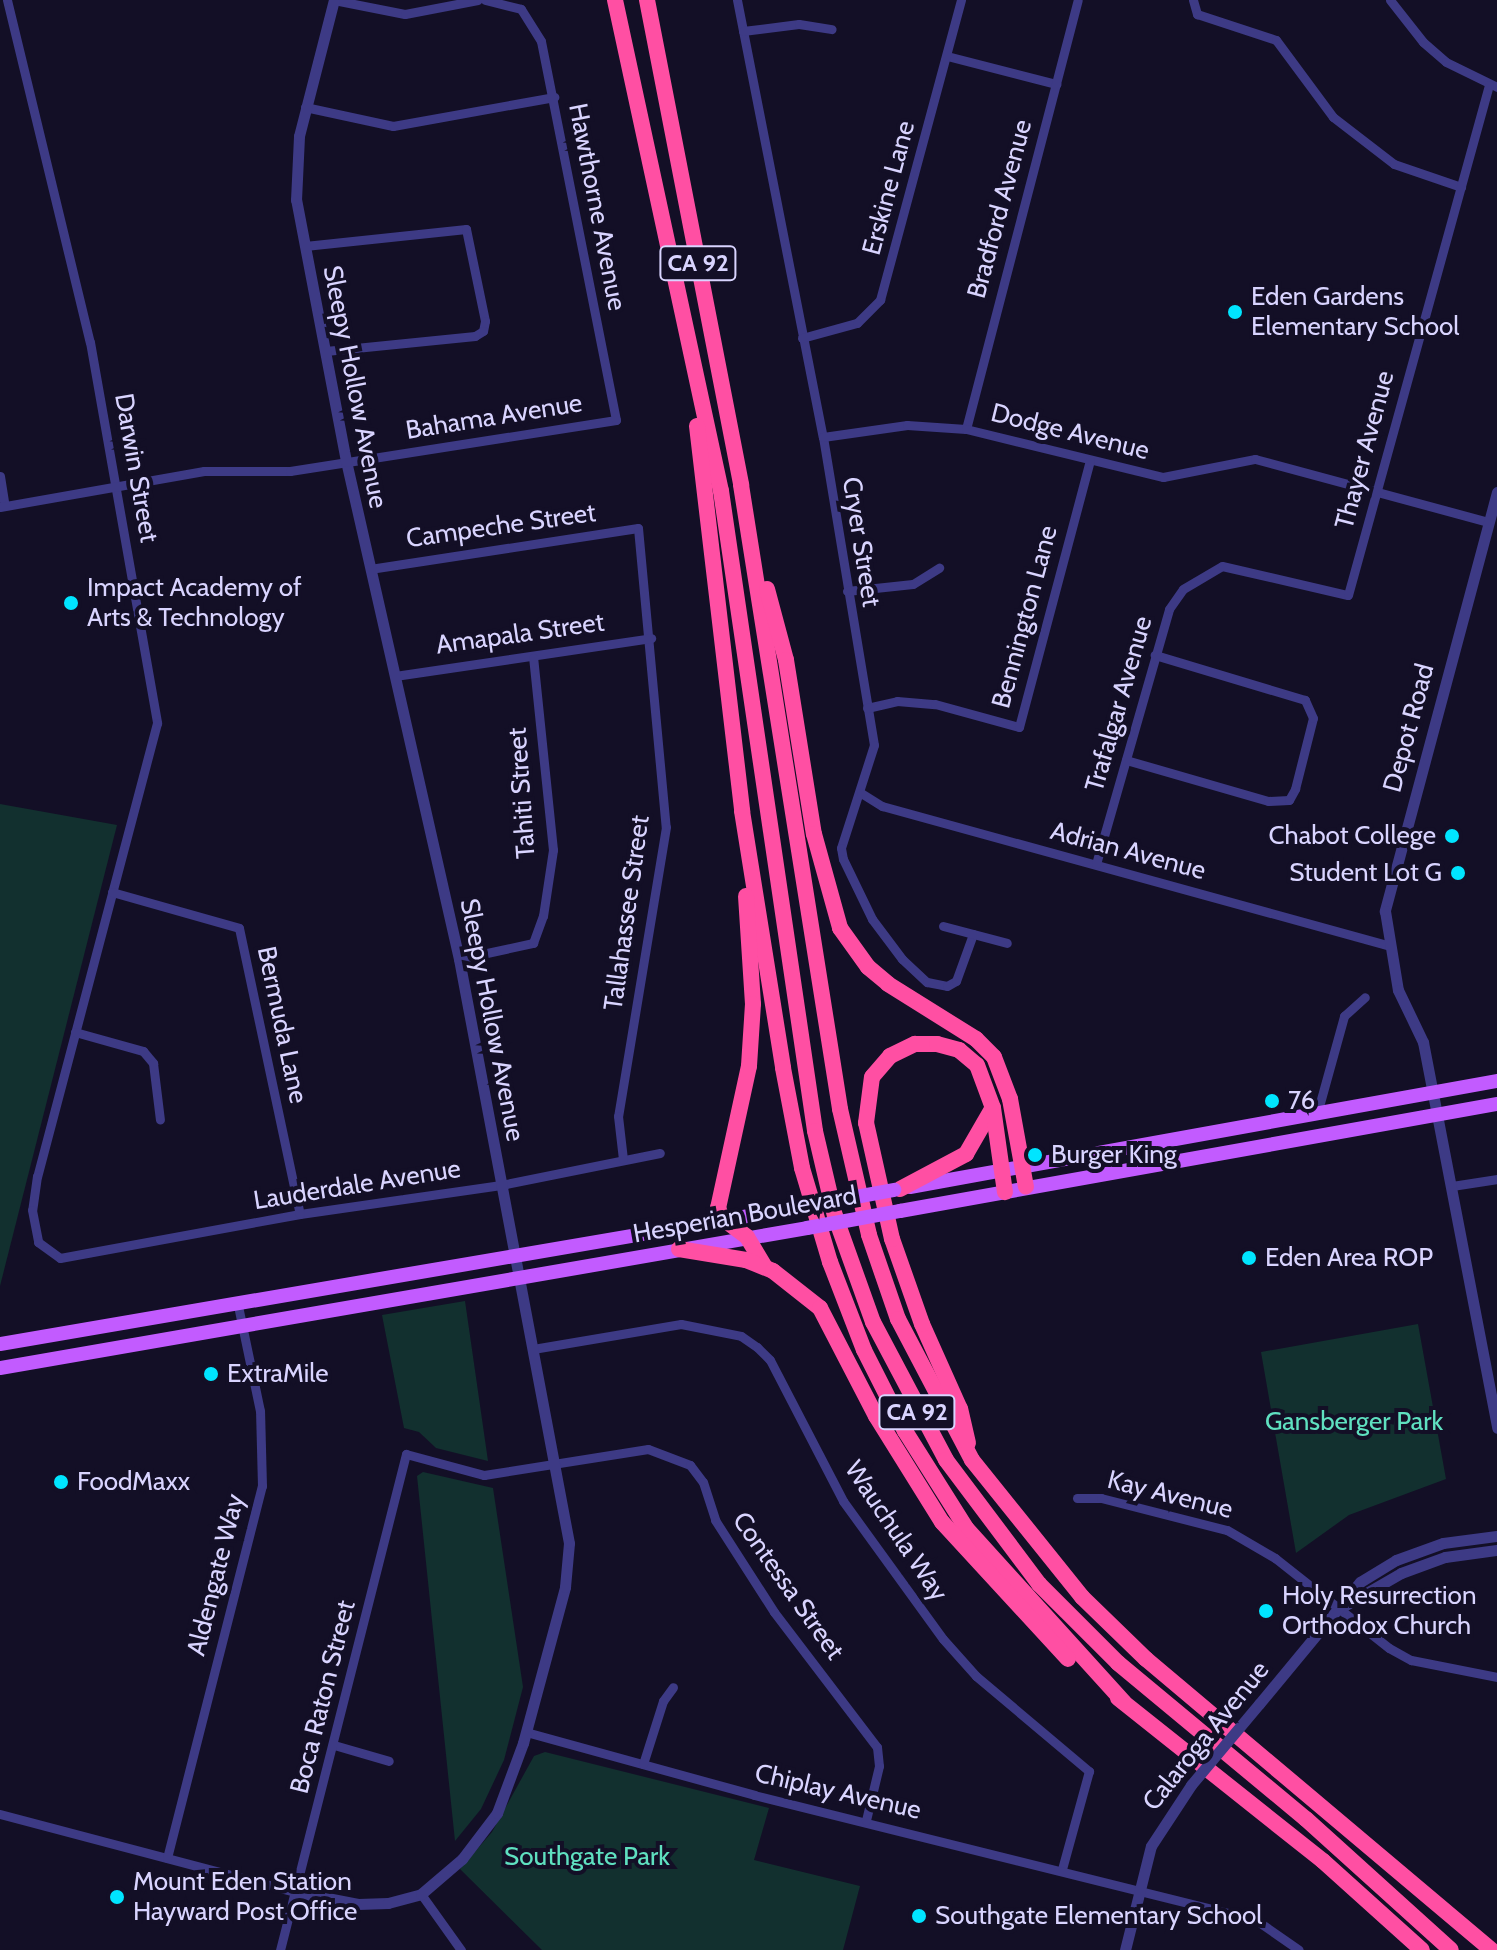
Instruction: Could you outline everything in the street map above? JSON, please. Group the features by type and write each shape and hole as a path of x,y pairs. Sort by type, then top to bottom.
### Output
{"highway":[{"name":"CA 92","path":"615,0 721,491 815,1131 842,1239 887,1353 970,1497 1055,1602 1118,1663 1306,1819 1451,1950"},
{"name":"CA 92","path":"647,0 741,485 851,1161 898,1319 972,1460 1053,1565 1113,1629 1491,1950"},
{"path":"679,299 742,811 802,1168 830,1262 864,1350 905,1431 966,1528 1124,1702"},
{"path":"741,485 786,660 814,834 840,928 868,967 888,984 976,1039 994,1057 1006,1083 1026,1187"},
{"path":"742,811 753,1004 746,1088 721,1191 722,1218 747,1237 765,1267"},
{"path":"972,1460 960,1409 922,1324 892,1239 866,1123 866,1097 872,1077 890,1056 915,1044 937,1044 969,1055 983,1076 993,1108 1005,1192"},
{"path":"897,1189 956,1163 972,1149 993,1108"},
{"path":"679,1249 765,1267 789,1280 820,1308 876,1416 942,1522 1032,1625 1088,1678 1124,1702 1323,1861 1422,1950"}],"main road":[{"name":"Hesperian Boulevard","path":"0,1344 237,1301 516,1257 722,1218 801,1207 1318,1110 1497,1081"},
{"name":"Hesperian Boulevard","path":"0,1368 1497,1104"}],"street":[{"name":"Darwin Street","path":"7,0 90,342 118,486 157,723 75,1032 32,1210 38,1242 60,1258"},
{"path":"334,0 405,14 478,0"},
{"name":"Sleepy Hollow Avenue","path":"334,0 305,107 294,177 346,461 459,959 557,1464 569,1543 565,1587 526,1732 497,1813 462,1859 421,1894"},
{"path":"485,0 523,4"},
{"name":"Cryer Street","path":"737,0 823,437 867,708 873,757 841,848 843,859 872,919 902,959 927,982 947,986 964,969 973,934"},
{"name":"Erskine Lane","path":"802,338 857,323 880,300 961,0"},
{"name":"Bradford Avenue","path":"966,429 1078,0"},
{"path":"1193,0 1197,14 1276,40 1333,117 1394,164 1461,187"},
{"path":"1390,0 1423,42 1493,86"},
{"name":"Hawthorne Avenue","path":"523,4 541,41 554,97 616,420"},
{"path":"743,31 799,24 832,29"},
{"path":"947,56 1056,84"},
{"name":"Thayer Avenue","path":"1348,595 1461,187 1493,86"},
{"path":"305,107 393,126 554,97"},
{"path":"305,246 466,229 485,321 480,334 326,351"},
{"name":"Bahama Avenue","path":"3,507 204,471 290,471 616,420"},
{"name":"Dodge Avenue","path":"823,437 907,425 966,429 1163,477 1255,459 1489,522"},
{"name":"Bennington Lane","path":"867,708 897,701 935,704 1019,727 1090,460"},
{"path":"0,476 3,507"},
{"name":"Depot Road","path":"1497,492 1393,868 1385,911 1387,945 1398,990 1423,1042 1497,1428"},
{"name":"Campeche Street","path":"370,569 638,528"},
{"name":"Tallahassee Street","path":"623,1159 618,1116 666,827 651,638 638,528"},
{"path":"847,591 913,584 939,568"},
{"name":"Trafalgar Avenue","path":"1096,864 1169,609 1183,589 1209,570 1245,569 1348,595"},
{"name":"Amapala Street","path":"395,676 533,658 651,638"},
{"path":"1126,760 1268,801 1289,800 1313,718 1305,700 1155,655"},
{"name":"Tahiti Street","path":"459,959 533,943 540,928 553,850 533,658"},
{"name":"Adrian Avenue","path":"861,793 882,806 1387,945"},
{"name":"Bermuda Lane","path":"112,892 239,928 300,1214"},
{"path":"943,926 1007,943"},
{"path":"1318,1110 1344,1016 1365,997"},
{"path":"75,1032 143,1051 153,1063 162,1103 160,1120"},
{"name":"Lauderdale Avenue","path":"60,1258 300,1214 501,1185 660,1153"},
{"path":"1452,1186 1497,1179"},
{"name":"Aldengate Way","path":"167,1858 262,1486 262,1430 237,1301"},
{"name":"Wauchula Way","path":"533,1349 681,1324 741,1336 757,1347 770,1360 843,1501 943,1639 976,1676 1089,1771 1062,1869"},
{"name":"Contessa Street","path":"406,1454 484,1475 659,1450 699,1473 715,1520 774,1612 877,1747 879,1766 866,1820"},
{"name":"Boca Raton Street","path":"280,1950 406,1454"},
{"name":"Kay Avenue","path":"1077,1498 1101,1498 1227,1530 1275,1558 1337,1610 1411,1660 1497,1677"},
{"name":"Calaroga Avenue","path":"1125,1950 1140,1889 1161,1825 1337,1610 1345,1595 1396,1560 1443,1543 1497,1536"},
{"name":"Calaroga Avenue","path":"1337,1610 1401,1573 1445,1557 1497,1550"},
{"path":"643,1764 663,1701 673,1687"},
{"name":"Chiplay Avenue","path":"526,1732 1256,1920 1299,1950"},
{"path":"334,1745 389,1761"},
{"path":"0,1814 296,1892 358,1904 421,1894 461,1950"}],"green space":[{"path":"0,804 117,825 0,1286"},
{"path":"465,1301 488,1461 436,1448 419,1432 404,1428 382,1315"},
{"name":"Gansberger Park","path":"1418,1324 1446,1479 1349,1515 1296,1553 1261,1352"},
{"path":"423,1472 493,1488 523,1687 504,1760 481,1809 455,1841 417,1476"},
{"name":"Southgate Park","path":"545,1752 769,1808 754,1860 860,1886 843,1950 542,1950 460,1869 492,1832 534,1756"}],"place":[{"name":"Eden Gardens Elementary School","path":"1235,312"},
{"name":"Impact Academy of Arts & Technology","path":"71,603"},
{"name":"Chabot College","path":"1452,836"},
{"name":"Student Lot G","path":"1458,873"},
{"name":"76","path":"1272,1101"},
{"name":"Burger King","path":"1035,1155"},
{"name":"Eden Area ROP","path":"1249,1258"},
{"name":"ExtraMile","path":"211,1374"},
{"name":"FoodMaxx","path":"61,1482"},
{"name":"Holy Resurrection Orthodox Church","path":"1266,1611"},
{"name":"Mount Eden Station Hayward Post Office","path":"117,1897"},
{"name":"Southgate Elementary School","path":"919,1916"}]}
